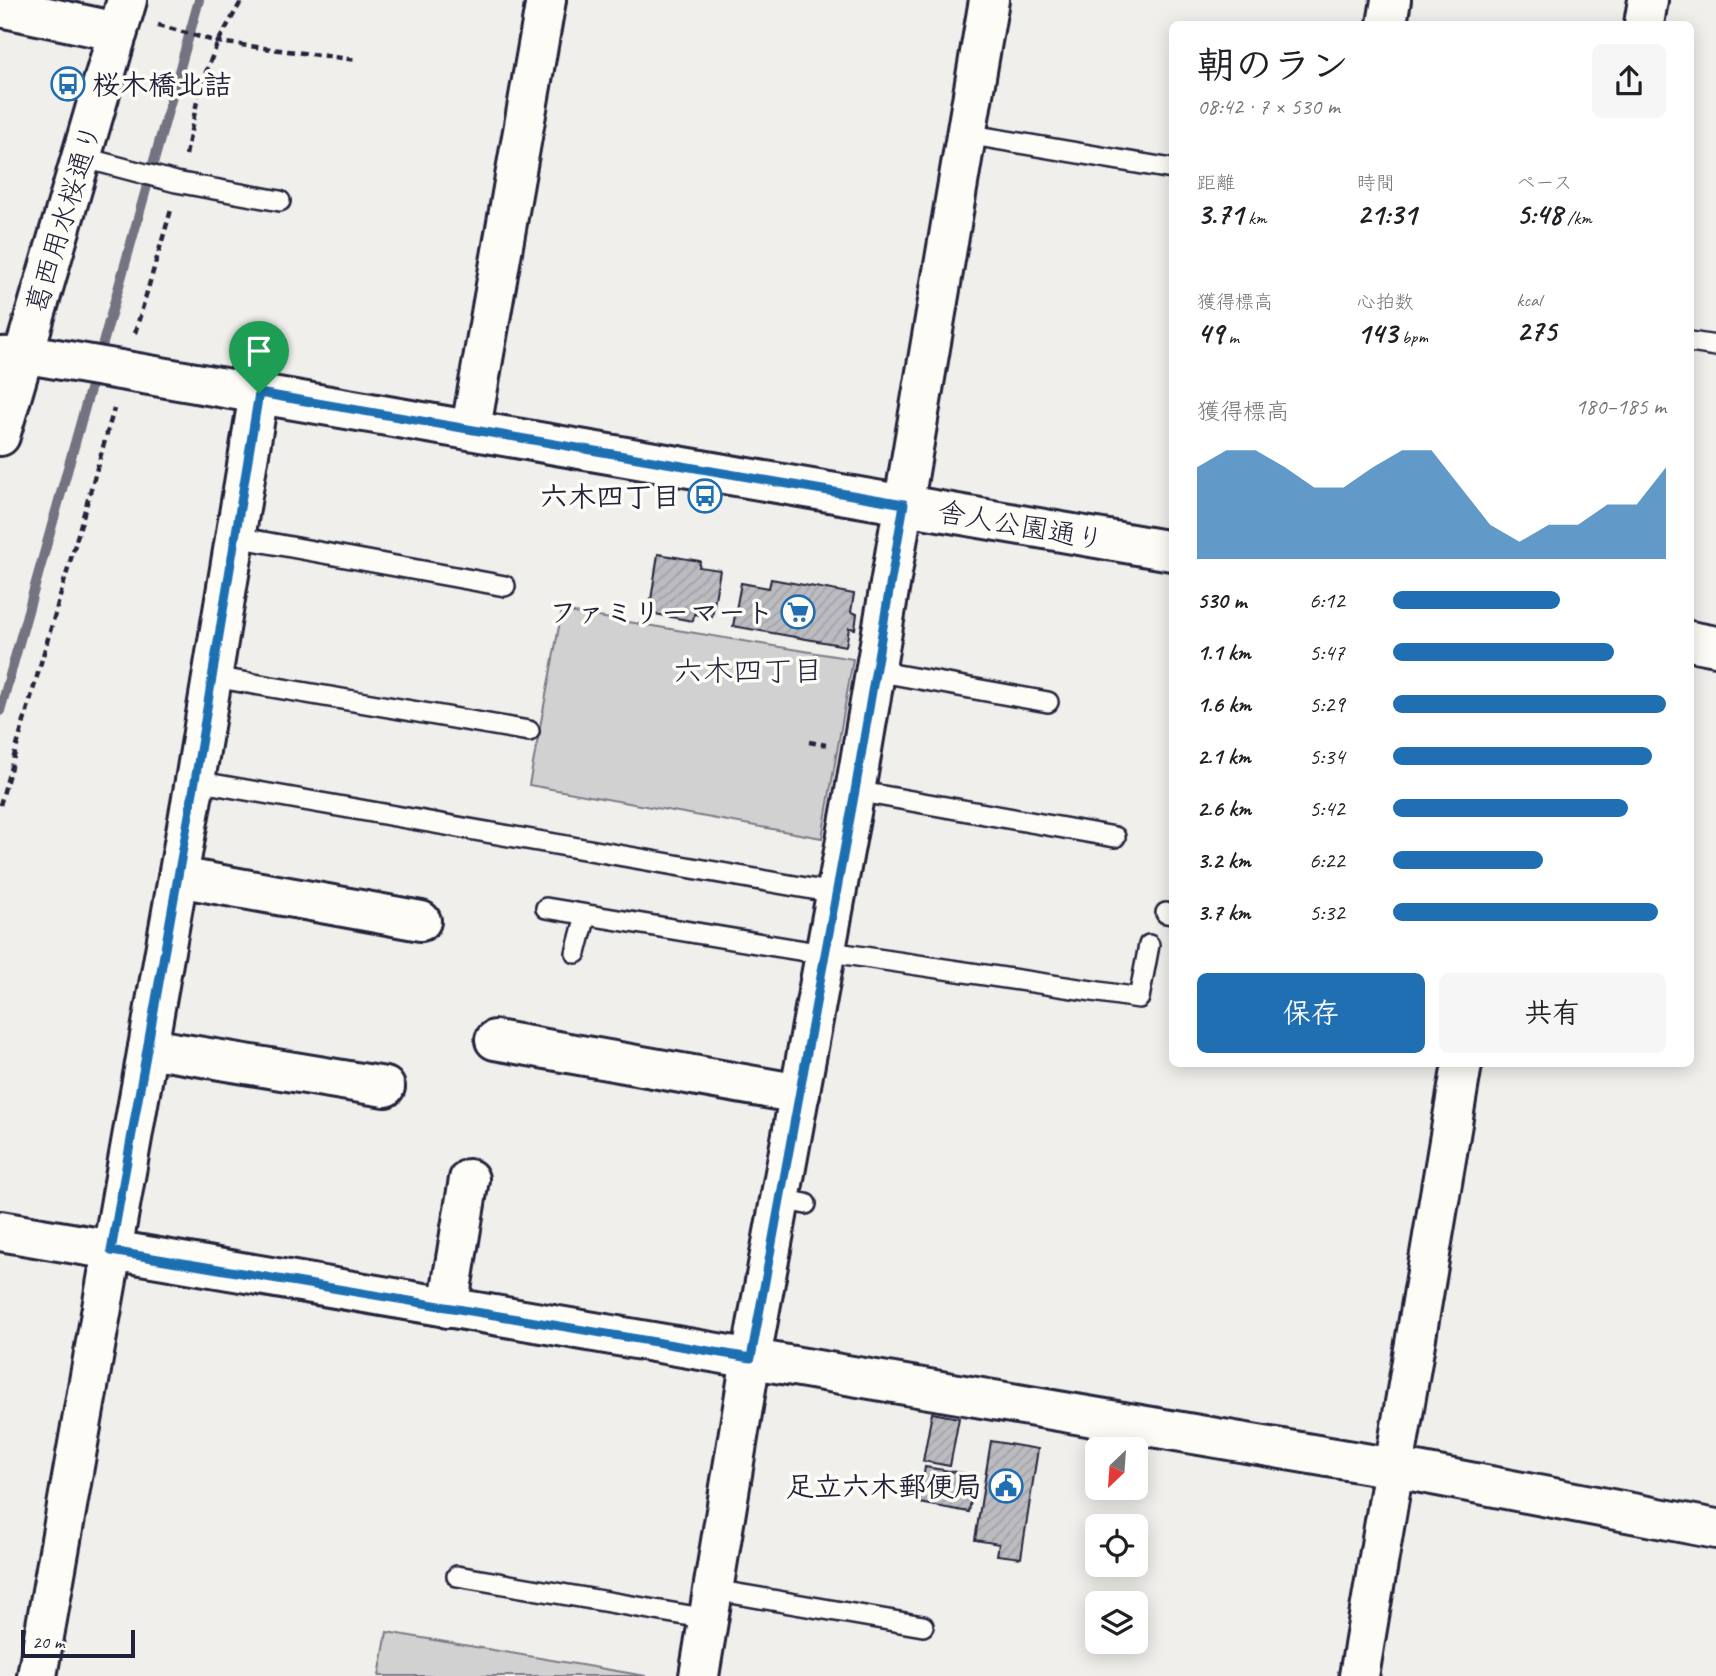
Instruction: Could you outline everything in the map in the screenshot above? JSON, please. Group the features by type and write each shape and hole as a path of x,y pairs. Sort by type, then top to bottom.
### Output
{"street":[{"path":"471,428 546,0"},
{"path":"698,1676 751,1358 793,1202 800,1094 855,791 989,0"},
{"path":"1388,21 1391,0"},
{"path":"1644,21 1648,0"},
{"path":"0,7 123,16"},
{"name":"葛西用水桜通り","path":"0,436 11,357 81,157 123,16"},
{"name":"舎人公園通り","path":"11,357 39,356 471,428 1169,550"},
{"path":"37,1676 195,781 259,393"},
{"path":"1694,642 1716,646"},
{"path":"178,877 421,920"},
{"path":"495,1040 800,1094"},
{"path":"148,1048 385,1087"},
{"path":"1359,1676 1461,1067"},
{"path":"448,1308 469,1179"},
{"path":"0,1231 1393,1468 1716,1529"}],"lane":[{"path":"966,134 1169,168"},
{"path":"81,157 176,182 280,201"},
{"path":"1694,343 1716,346"},
{"path":"236,537 505,586"},
{"path":"875,671 1048,702"},
{"path":"212,677 529,731"},
{"path":"195,781 835,893"},
{"path":"855,791 1115,837"},
{"path":"546,908 1139,998 1149,945"},
{"path":"576,953 586,915"},
{"path":"457,1576 923,1626"}],"path":[{"path":"167,27 219,42 357,60"}],"shaded area":[{"path":"562,611 853,659 822,838 529,785"},
{"path":"387,1632 646,1676 379,1676"}],"building":[{"path":"658,554 700,561 699,567 720,570 712,617 694,614 693,621 649,613"},
{"path":"771,579 854,594 851,612 857,614 855,629 849,628 846,646 733,626 741,583 769,588"},
{"path":"932,1413 959,1418 950,1466 923,1461"},
{"path":"991,1441 1038,1449 1021,1558 997,1555 999,1544 975,1540"},
{"path":"925,1467 975,1475 969,1512 919,1503"}],"waterway":[{"path":"0,711 199,0"}],"place":[{"name":"桜木橋北詰","path":"68,84"},
{"name":"六木四丁目","path":"705,496"},
{"name":"ファミリーマート","path":"798,612"},
{"name":"足立六木郵便局","path":"1006,1486"}],"district":[{"name":"六木四丁目","path":"748,671"}],"route":[{"path":"259,393 904,504 855,791 751,1358 111,1251 195,781 259,393"}]}
